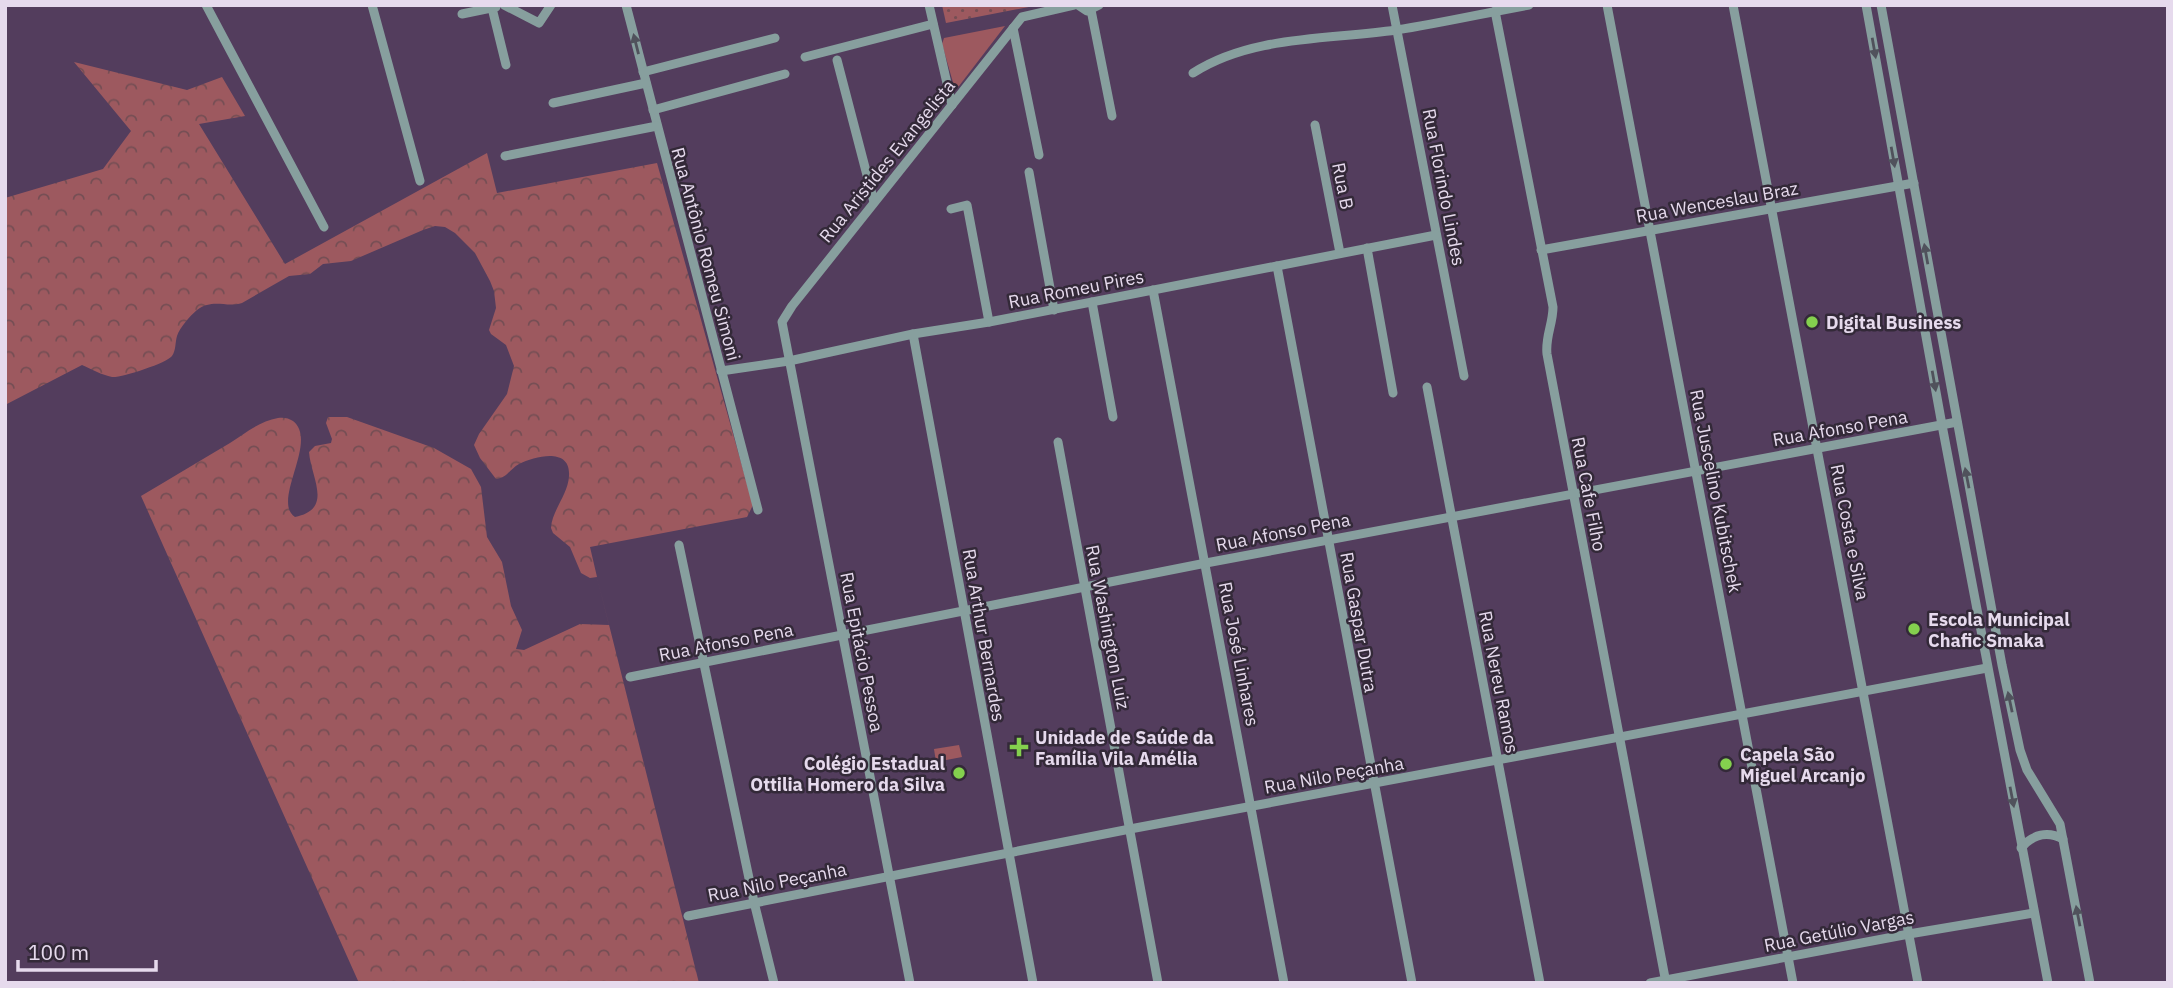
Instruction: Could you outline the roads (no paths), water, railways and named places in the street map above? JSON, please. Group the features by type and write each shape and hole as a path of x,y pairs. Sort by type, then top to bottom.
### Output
{"street":[{"path":"206,5 324,227"},
{"path":"372,5 420,181"},
{"path":"462,14 505,5 539,23 551,5"},
{"name":"Rua Antônio Romeu Simoni","path":"626,5 758,510"},
{"path":"929,5 952,105"},
{"path":"1076,5 1083,10 1095,8 1112,116"},
{"name":"Rua Aristides Evangelista","path":"782,327 784,317 792,306 1022,17 1076,5"},
{"name":"Rua Florindo Lindes","path":"1392,5 1464,376"},
{"path":"1193,73 1226,54 1251,48 1397,30 1529,5"},
{"name":"Rua Juscelino Kubitschek","path":"1607,5 1793,983"},
{"name":"Rua Costa e Silva","path":"1733,5 1918,983"},
{"path":"1866,5 1987,668 2048,983"},
{"path":"1881,5 2002,665 2020,750 2034,783 2058,817 2091,983"},
{"path":"492,8 506,65"},
{"name":"Rua Cafe Filho","path":"1495,12 1553,307 1552,323 1546,338 1547,354 1666,981"},
{"path":"805,57 933,24"},
{"path":"1013,28 1040,155"},
{"path":"643,72 775,38"},
{"path":"837,60 874,202"},
{"path":"653,110 785,74"},
{"path":"552,103 646,83"},
{"name":"Rua B","path":"1315,125 1340,253"},
{"path":"505,156 657,126"},
{"path":"1029,172 1054,310"},
{"name":"Rua Wenceslau Braz","path":"1541,250 1914,183"},
{"path":"951,209 967,205 989,322"},
{"name":"Rua Romeu Pires","path":"720,371 789,361 913,334 1054,310 1436,235"},
{"path":"1367,248 1393,393"},
{"name":"Rua Gaspar Dutra","path":"1277,266 1412,983"},
{"name":"Rua José Linhares","path":"1153,290 1284,983"},
{"path":"1092,302 1113,417"},
{"name":"Rua Epitácio Pessoa","path":"782,327 910,983"},
{"name":"Rua Arthur Bernardes","path":"913,334 1033,983"},
{"name":"Rua Nereu Ramos","path":"1427,387 1539,983"},
{"name":"Rua Afonso Pena","path":"631,677 1084,586 1957,422"},
{"name":"Rua Washington Luiz","path":"1058,442 1158,983"},
{"path":"679,545 754,902 774,983"},
{"name":"Rua Nilo Peçanha","path":"688,916 1130,829 1987,668"},
{"path":"2021,848 2038,835 2054,835 2063,839"},
{"name":"Rua Getúlio Vargas","path":"1650,983 2034,913"}],"place":[{"name":"Digital Business","path":"1812,322"},
{"name":"Escola Municipal Chafic Smaka","path":"1914,629"},
{"name":"Unidade de Saúde da Família Vila Amélia","path":"1019,747"},
{"name":"Capela São Miguel Arcanjo","path":"1726,764"},
{"name":"Colégio Estadual Ottilia Homero da Silva","path":"959,773"}]}
